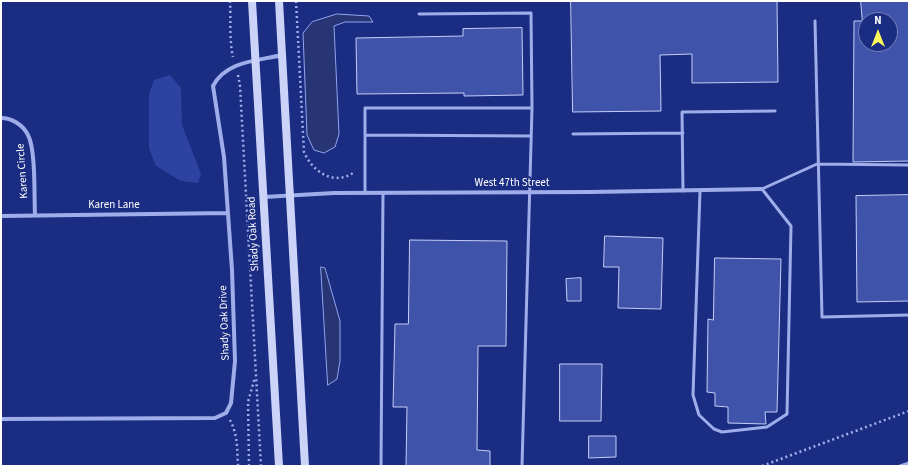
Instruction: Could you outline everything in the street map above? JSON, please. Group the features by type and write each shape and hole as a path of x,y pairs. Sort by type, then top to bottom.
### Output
{"main road":[{"name":"Shady Oak Road","path":"252,1 279,466"},
{"path":"279,1 291,194 305,466"}],"street":[{"name":"Shady Oak Drive","path":"226,413 231,403 235,361 224,157 213,86 222,72 235,65 282,56"},
{"name":"Karen Circle","path":"1,118 7,118 21,125 29,136 32,148 35,215"},
{"name":"West 47th Street","path":"263,197 291,194 530,193 762,189"},
{"name":"Karen Lane","path":"1,216 228,213"},
{"path":"1,420 216,418 226,413"}],"lane":[{"path":"419,14 531,13 532,108 522,466"},
{"path":"815,21 817,164 822,317 909,315"},
{"path":"365,193 365,108 532,108"},
{"path":"684,191 682,112 775,111"},
{"path":"573,134 683,132"},
{"path":"365,135 531,136"},
{"path":"700,191 693,395 699,415 714,429 722,432 767,427 787,414 791,226 762,189 817,164 909,165"},
{"path":"381,466 383,193"},
{"path":"900,466 909,463"}],"path":[{"path":"230,1 232,34 230,46 240,86 261,466"},
{"path":"296,1 304,152 312,167 317,172 336,177 348,176 353,173"},
{"path":"249,466 248,402 256,374"},
{"path":"762,466 909,411"},
{"path":"226,413 234,428 238,466"}],"shaded area":[{"path":"337,14 369,16 373,22 345,22 334,26 339,134 335,147 324,153 314,150 307,135 303,33 312,22"},
{"path":"170,75 181,88 182,125 201,174 198,183 181,181 156,166 149,149 149,94 154,80"},
{"path":"321,267 325,268 340,321 340,361 337,379 328,385"}],"building":[{"path":"571,1 777,1 778,82 692,83 692,54 660,55 661,111 573,112"},
{"path":"861,1 909,1 909,161 853,162 854,21 858,21 858,52 898,52 898,12 862,12"},
{"path":"522,28 523,95 464,96 464,93 357,94 356,38 463,36 463,29"},
{"path":"909,195 909,301 857,302 856,196"},
{"path":"605,236 663,238 661,309 618,308 619,267 604,267"},
{"path":"410,240 507,241 506,346 478,346 477,450 490,451 490,466 406,466 407,407 393,407 395,324 408,324"},
{"path":"715,258 781,259 777,412 765,412 766,424 728,423 728,407 715,406 715,393 707,392 708,319 713,320"},
{"path":"581,278 581,301 567,301 566,279"},
{"path":"560,364 602,364 601,421 560,421"},
{"path":"589,436 616,436 616,457 589,458"}]}
